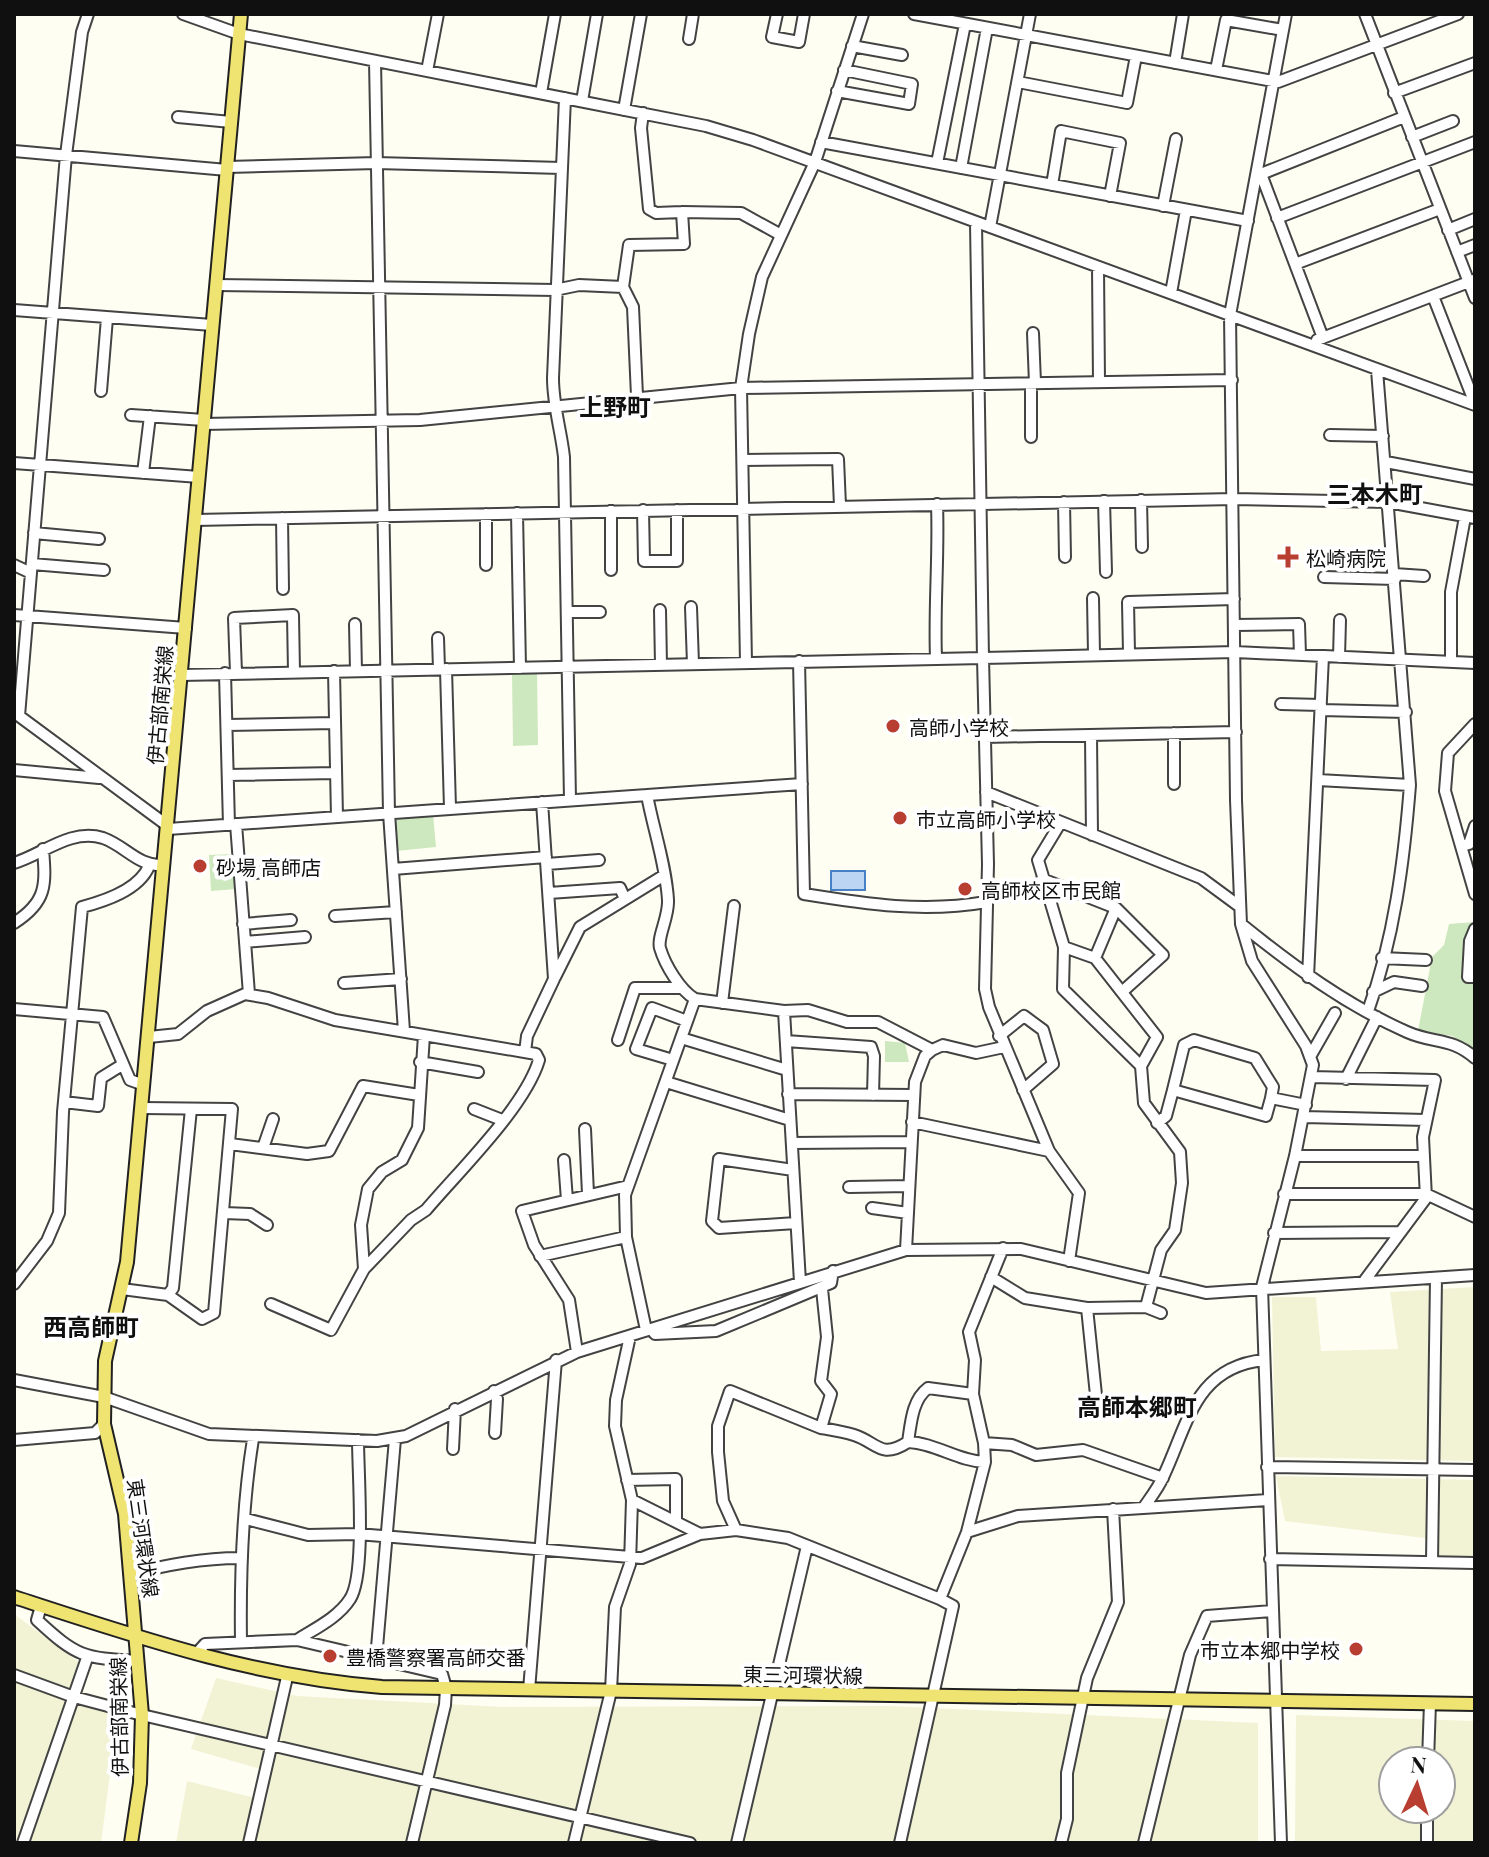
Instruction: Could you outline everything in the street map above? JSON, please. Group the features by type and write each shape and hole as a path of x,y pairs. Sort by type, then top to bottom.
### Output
{"main road":[{"name":"伊古部南栄線","path":"104,1397 105,1361 122,1289 142,1108 241,14"},
{"name":"東三河環状線","path":"104,1397 104,1424 125,1514 136,1637"},
{"name":"東三河環状線","path":"14,1597 136,1637 287,1677 370,1686 1475,1704"},
{"name":"伊古部南栄線","path":"131,1843 140,1783 142,1715 136,1637"}],"street":[{"path":"88,14 82,32 66,155 16,714 168,827 802,784"},
{"path":"183,14 239,34 643,113 753,140 1472,404 1472,396 1433,296"},
{"path":"427,71 438,14"},
{"path":"541,93 555,14"},
{"path":"582,101 597,14"},
{"path":"624,110 641,14"},
{"path":"689,39 693,14"},
{"path":"777,14 772,37 799,42 804,14"},
{"path":"746,663 741,388 755,299 815,162 863,14"},
{"path":"914,14 1273,82 1458,14"},
{"path":"990,227 1030,14"},
{"path":"1175,63 1183,14"},
{"path":"1281,1843 1262,1287 1312,1077 1311,1055 1252,961 1239,906 1230,315 1259,173 1286,14"},
{"path":"1365,14 1448,230 1472,281 1475,298"},
{"path":"1216,70 1226,20 1283,30"},
{"path":"937,163 965,24"},
{"path":"961,168 987,28"},
{"path":"852,46 902,55"},
{"path":"1018,82 1127,103 1136,56"},
{"path":"375,61 389,813 404,1031"},
{"path":"1394,93 1475,63"},
{"path":"837,91 909,104 912,84 844,70"},
{"path":"565,98 555,290 555,409 559,414 564,457 570,800"},
{"path":"643,113 641,128 649,209 656,213 741,213 781,235"},
{"path":"178,117 231,122"},
{"path":"1259,173 1404,117"},
{"path":"1412,137 1453,121"},
{"path":"1052,185 1061,131 1120,143 1110,196"},
{"path":"1163,206 1176,139"},
{"path":"821,142 1248,221"},
{"path":"1277,218 1475,142"},
{"path":"14,151 227,169 376,163 561,168"},
{"path":"1259,173 1323,338"},
{"path":"1295,264 1440,209"},
{"path":"1171,293 1186,210"},
{"path":"637,396 633,307 623,287 629,245 684,244 682,212"},
{"path":"1448,230 1475,219"},
{"path":"976,223 986,792 985,989 999,1036 1049,1151 1079,1193 1069,1261"},
{"path":"1457,252 1475,245"},
{"path":"1098,267 1099,382"},
{"path":"1308,344 1472,281"},
{"path":"216,285 555,290 579,285 623,287"},
{"path":"14,310 212,325"},
{"path":"101,391 107,318"},
{"path":"1031,437 1033,333"},
{"path":"1346,1079 1372,1014 1373,992 1405,853 1410,785 1377,370"},
{"path":"131,415 203,422 381,421 555,409 637,396 741,388 1232,380"},
{"path":"143,473 150,416"},
{"path":"1330,435 1383,436"},
{"path":"743,460 838,459 840,506"},
{"path":"1386,462 1475,479"},
{"path":"14,463 199,477"},
{"path":"1141,500 1142,547"},
{"path":"195,520 1141,500 1388,502 1470,518 1451,592 1451,662"},
{"path":"1104,501 1106,572"},
{"path":"1064,502 1065,557"},
{"path":"936,658 934,602 939,579 937,504"},
{"path":"643,510 644,561 677,561 677,510"},
{"path":"611,511 611,570"},
{"path":"517,513 520,668"},
{"path":"486,514 486,565"},
{"path":"282,518 283,589"},
{"path":"34,533 99,539"},
{"path":"14,565 104,570"},
{"path":"1324,577 1424,576"},
{"path":"1093,598 1094,654"},
{"path":"1129,653 1128,602 1234,599"},
{"path":"691,607 693,664"},
{"path":"660,610 661,665"},
{"path":"567,612 600,612"},
{"path":"14,615 186,628"},
{"path":"249,994 228,775 227,725 234,618 293,615 294,672"},
{"path":"1339,657 1340,620"},
{"path":"355,624 356,671"},
{"path":"1235,625 1299,624 1300,655"},
{"path":"438,638 450,808"},
{"path":"181,675 1235,652 1475,663"},
{"path":"1308,977 1323,656"},
{"path":"799,661 804,894 877,906 945,909 986,902"},
{"path":"334,671 337,817"},
{"path":"1281,704 1406,712"},
{"path":"227,725 335,723"},
{"path":"1475,724 1448,753 1445,791 1469,845 1475,894"},
{"path":"985,737 1236,732"},
{"path":"1174,733 1174,784"},
{"path":"1091,735 1092,835"},
{"path":"14,770 99,778"},
{"path":"228,775 336,773"},
{"path":"1318,780 1410,785"},
{"path":"986,792 1201,878 1239,906"},
{"path":"647,795 668,896 668,918 659,939 660,949 681,988 695,999 784,1011 808,1010 847,1022 878,1022 932,1050"},
{"path":"542,802 554,979"},
{"path":"1061,822 1038,860 1064,947 1063,989 1141,1066"},
{"path":"1469,845 1475,826"},
{"path":"14,863 58,841 102,838 149,866 164,865"},
{"path":"14,923 33,908 46,883 43,849"},
{"path":"393,869 599,860"},
{"path":"14,1284 47,1241 59,1213 64,1102 82,907 103,902 130,886 142,878 149,866"},
{"path":"239,874 287,871"},
{"path":"525,1052 527,1036 580,927 663,876"},
{"path":"1042,879 1116,908 1163,955 1123,991"},
{"path":"549,893 620,888 625,899"},
{"path":"722,1003 734,906"},
{"path":"1095,958 1116,908"},
{"path":"335,916 396,912"},
{"path":"243,924 291,920"},
{"path":"1241,924 1308,977 1372,1014 1410,1034 1458,1043 1475,1058"},
{"path":"1475,929 1470,941 1468,977 1475,977"},
{"path":"245,942 305,937"},
{"path":"1064,947 1095,958 1157,1037 1141,1066 1144,1103 1180,1152 1182,1183 1175,1230 1161,1250 1146,1307"},
{"path":"1382,958 1426,960"},
{"path":"344,983 401,979"},
{"path":"1373,992 1394,982 1422,986"},
{"path":"618,1040 635,988 681,988"},
{"path":"149,1037 178,1034 207,1011 234,997 249,994 335,1020 536,1054 539,1060 533,1079 502,1120 426,1210 411,1220 364,1269 331,1330 271,1304"},
{"path":"695,999 628,1186 626,1237 648,1330 655,1334 716,1331 822,1289 831,1283 833,1271"},
{"path":"673,1060 636,1049 652,1008 687,1021"},
{"path":"14,1009 103,1017 130,1080 144,1085"},
{"path":"784,1011 800,1282"},
{"path":"1311,1055 1335,1013"},
{"path":"999,1036 1024,1016 1043,1030 1053,1064 1023,1090"},
{"path":"364,1269 361,1225 368,1189 382,1172 402,1160 418,1128 424,1035"},
{"path":"681,1038 787,1070"},
{"path":"1157,1123 1166,1116 1184,1045 1194,1040 1255,1058 1273,1087 1266,1116 1173,1090"},
{"path":"786,1041 871,1047 874,1056 873,1095"},
{"path":"906,1250 912,1122 918,1070 932,1050 943,1045 976,1053 1004,1047"},
{"path":"420,1062 478,1072"},
{"path":"64,1102 98,1106 101,1078 122,1065"},
{"path":"1312,1077 1435,1080 1426,1120 1426,1194 1365,1280"},
{"path":"666,1082 790,1120"},
{"path":"230,1144 307,1154 329,1151 363,1086 419,1095"},
{"path":"788,1094 914,1095"},
{"path":"1271,1098 1305,1111 1426,1120"},
{"path":"122,1289 168,1295 202,1319 214,1313 232,1109 142,1108"},
{"path":"168,1295 173,1288 191,1109"},
{"path":"474,1109 502,1120"},
{"path":"263,1148 273,1119"},
{"path":"912,1122 1049,1151"},
{"path":"585,1129 588,1194"},
{"path":"792,1143 911,1142"},
{"path":"1295,1156 1424,1156"},
{"path":"793,1170 719,1159 712,1221 719,1228 796,1223"},
{"path":"564,1160 567,1200"},
{"path":"577,1352 569,1300 540,1256 522,1211 628,1186"},
{"path":"849,1187 909,1186"},
{"path":"1284,1194 1426,1194 1475,1217"},
{"path":"872,1208 908,1213"},
{"path":"224,1213 250,1214 267,1225"},
{"path":"1274,1233 1399,1232"},
{"path":"540,1256 626,1237"},
{"path":"940,1599 967,1532 985,1462 973,1394 975,1360 969,1332 1003,1248"},
{"path":"14,1380 104,1397 196,1431 253,1439 395,1439 577,1352 906,1250 1003,1248 1206,1293 1475,1275"},
{"path":"991,1277 1025,1298 1087,1308 1146,1307 1161,1313"},
{"path":"1432,1562 1436,1278"},
{"path":"821,1428 831,1394 821,1381 827,1337 822,1289"},
{"path":"1087,1308 1096,1395"},
{"path":"574,1843 611,1691 615,1607 630,1564 632,1500 615,1426 616,1400 630,1336"},
{"path":"529,1690 556,1360"},
{"path":"1144,1507 1163,1478 1193,1403 1240,1363 1264,1360"},
{"path":"908,1442 920,1394 928,1388 973,1394"},
{"path":"494,1391 497,1399 495,1433"},
{"path":"736,1530 723,1501 718,1452 718,1426 730,1391 821,1428 852,1434 882,1450 908,1442 925,1443 972,1462 985,1462"},
{"path":"453,1449 455,1409"},
{"path":"14,1440 95,1433 104,1424"},
{"path":"241,1642 240,1558 246,1519 244,1495 253,1439"},
{"path":"376,1659 395,1439"},
{"path":"297,1640 335,1615 351,1598 356,1580 358,1440"},
{"path":"984,1443 1012,1445 1036,1455 1083,1450 1163,1478"},
{"path":"1267,1467 1475,1470"},
{"path":"627,1480 676,1479 676,1520"},
{"path":"632,1500 700,1534"},
{"path":"967,1532 1018,1516 1268,1500"},
{"path":"1061,1843 1067,1819 1067,1773 1083,1698 1118,1602 1113,1509"},
{"path":"246,1519 308,1535 358,1534 642,1558 700,1534 736,1530 788,1538 940,1599 953,1606 900,1843"},
{"path":"737,1843 807,1546"},
{"path":"130,1574 179,1561 194,1564 217,1558 240,1558"},
{"path":"1270,1559 1475,1563"},
{"path":"41,1606 37,1620 65,1645 87,1658 137,1661"},
{"path":"1144,1843 1190,1655 1207,1616 1273,1611"},
{"path":"196,1654 205,1644 297,1640 442,1674 446,1688 412,1843"},
{"path":"23,1843 87,1658"},
{"path":"14,1675 74,1697 142,1715 690,1843"},
{"path":"249,1843 287,1677"},
{"path":"1429,1745 1430,1703"}],"green space":[{"path":"537,671 538,745 513,746 512,672"},
{"path":"433,814 436,847 396,851 393,818"},
{"path":"233,854 236,889 211,891 209,855"},
{"path":"1475,922 1467,940 1464,980 1475,981 1475,1055 1453,1036 1418,1031 1432,957 1444,945 1449,924"},
{"path":"885,1041 905,1043 909,1062 885,1062"},
{"path":"1475,1287 1475,1461 1275,1457 1272,1297 1316,1297 1321,1351 1398,1349 1390,1292"},
{"path":"1276,1476 1475,1480 1475,1559 1437,1560 1433,1539 1285,1521"},
{"path":"14,1614 85,1667 74,1686 118,1712 101,1843 14,1843"},
{"path":"216,1678 297,1696 504,1707 890,1706 1258,1723 1258,1843 176,1843 187,1781 267,1801 271,1772 191,1749"},
{"path":"1296,1715 1475,1721 1475,1843 1295,1843"}],"water":[{"path":"831,871 865,871 865,890 831,890"}],"place":[{"name":"松崎病院","path":"1288,557"},
{"name":"高師小学校","path":"893,726"},
{"name":"市立高師小学校","path":"900,818"},
{"name":"砂場 高師店","path":"200,866"},
{"name":"高師校区市民館","path":"965,889"},
{"name":"市立本郷中学校","path":"1356,1649"},
{"name":"豊橋警察署高師交番","path":"330,1656"}],"district":[{"name":"上野町","path":"615,406"},
{"name":"三本木町","path":"1375,493"},
{"name":"西高師町","path":"91,1326"},
{"name":"高師本郷町","path":"1137,1406"}]}
